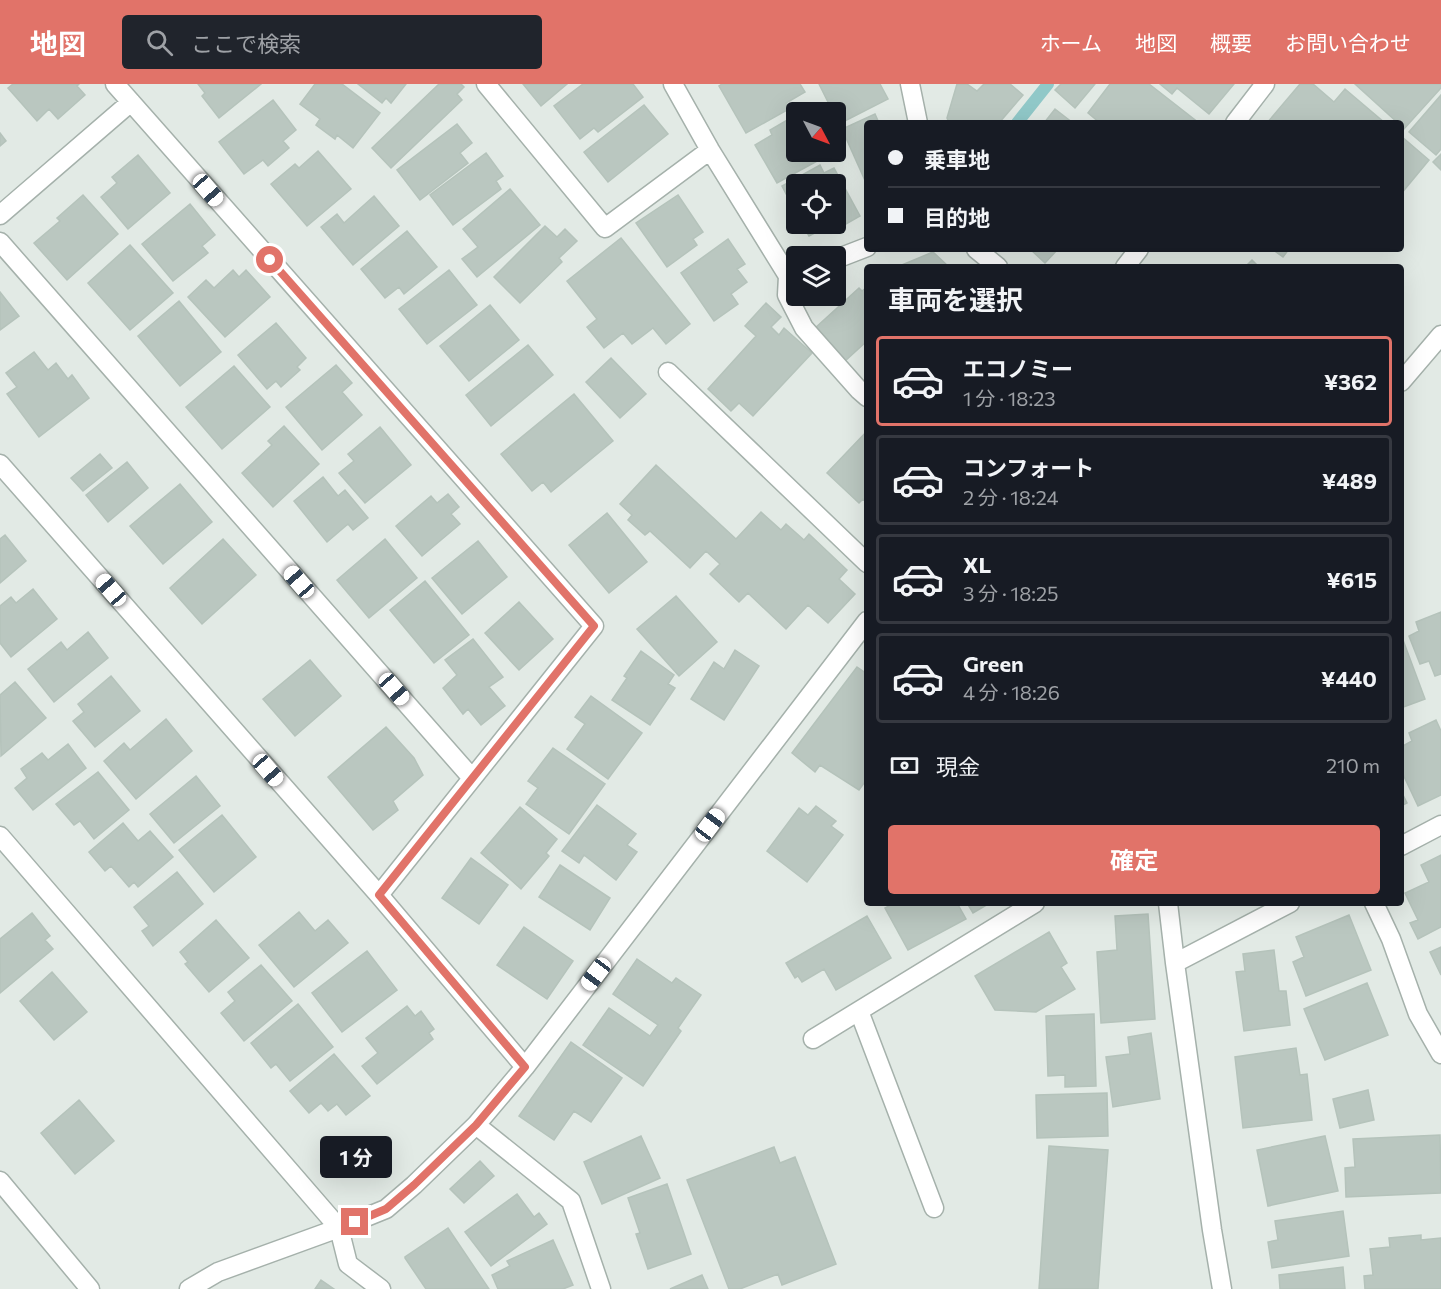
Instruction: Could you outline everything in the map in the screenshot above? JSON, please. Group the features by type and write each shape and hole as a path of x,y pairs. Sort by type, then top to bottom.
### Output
{"street":[{"path":"115,84 594,626 379,895"},
{"path":"486,84 605,228 710,150"},
{"path":"673,84 710,150 786,266"},
{"path":"910,84 917,120"},
{"path":"1238,120 1266,84"},
{"path":"0,215 131,102"},
{"path":"0,242 472,778"},
{"path":"846,255 864,249"},
{"path":"980,252 994,264"},
{"path":"792,306 804,328 864,394"},
{"path":"1404,378 1441,335"},
{"path":"668,372 864,560"},
{"path":"0,464 379,895 525,1067"},
{"path":"189,1289 218,1272 386,1209 476,1125 525,1067 864,625"},
{"path":"1404,844 1441,825"},
{"path":"0,836 339,1228 348,1264 381,1289"},
{"path":"813,1039 1030,906"},
{"path":"1168,906 1222,1289"},
{"path":"1175,963 1284,906"},
{"path":"1375,906 1391,939 1418,1014 1441,1054"},
{"path":"859,1011 933,1208"},
{"path":"476,1125 571,1201 601,1289"},
{"path":"0,1180 90,1289"}],"building":[{"path":"13,84 79,84 77,86 85,95 58,119 49,109 37,121 8,88"},
{"path":"198,84 261,84 219,118 202,96 205,93"},
{"path":"315,84 342,84 380,113 353,148 337,135 335,139 316,125 320,119 300,104"},
{"path":"358,84 406,84 391,103 386,98 382,103"},
{"path":"439,84 461,84 464,87 457,94 462,100 391,168 372,148"},
{"path":"523,84 567,84 541,106"},
{"path":"583,84 633,84 643,97 598,132 594,128 580,139 554,106"},
{"path":"722,84 800,84 805,92 786,102 786,111 746,133 719,86"},
{"path":"819,84 880,84 888,99 846,120 846,102 828,102"},
{"path":"957,84 967,84 977,91 984,84 1010,84 1023,95 1002,120 948,120"},
{"path":"1061,84 1095,84 1075,108 1055,90"},
{"path":"1110,84 1149,84 1195,120 1096,120 1088,113"},
{"path":"1160,84 1234,84 1209,114 1177,88 1172,94"},
{"path":"1300,84 1313,84 1334,102 1345,89 1381,120 1270,120"},
{"path":"1355,84 1441,84 1441,88 1404,129 1404,120 1395,120"},
{"path":"1441,95 1441,149 1436,155 1409,132"},
{"path":"273,100 296,130 283,141 289,148 268,166 263,160 244,174 219,142"},
{"path":"644,105 668,134 608,182 584,152"},
{"path":"1055,109 1069,120 1046,120"},
{"path":"875,114 878,120 864,120 864,178 846,138 846,127"},
{"path":"786,121 786,162 815,162 793,174 786,174 786,178 777,183 755,145 772,135 770,130"},
{"path":"457,124 472,143 460,153 468,163 420,200 397,170"},
{"path":"0,133 6,141 0,146"},
{"path":"1404,139 1429,160 1404,190"},
{"path":"318,151 351,189 307,226 271,184 295,164 299,168"},
{"path":"486,153 503,176 496,181 501,189 453,225 430,195"},
{"path":"1441,154 1441,170 1433,162"},
{"path":"138,155 170,193 128,229 101,197 117,183 112,177"},
{"path":"820,165 824,173 834,168 837,174 804,174"},
{"path":"510,189 540,225 477,277 462,259 478,247 463,229"},
{"path":"846,190 860,216 846,224"},
{"path":"83,195 118,234 67,280 34,243 60,221 57,218"},
{"path":"678,195 703,232 693,239 697,245 667,267 636,223"},
{"path":"374,196 399,226 353,265 321,227 337,214 344,223"},
{"path":"190,204 215,235 202,246 208,253 173,281 142,244"},
{"path":"545,226 557,237 565,229 577,241 559,258 562,262 520,303 494,277"},
{"path":"407,231 437,267 404,294 399,287 385,298 361,269"},
{"path":"621,238 690,324 666,344 653,328 632,344 623,333 604,348 587,327 597,319 567,281"},
{"path":"728,239 745,264 737,269 747,282 731,294 738,304 714,321 681,273"},
{"path":"130,245 173,293 130,330 88,283"},
{"path":"933,252 946,264 904,264"},
{"path":"1033,252 1055,252 1045,263"},
{"path":"1276,252 1287,252 1283,257"},
{"path":"233,270 239,277 246,270 270,297 225,337 188,297 206,280 214,288"},
{"path":"449,270 477,305 427,344 399,309"},
{"path":"859,288 862,291 864,289 864,344 844,362 814,329 839,306 846,306 846,300"},
{"path":"0,292 19,316 0,330"},
{"path":"179,301 221,352 180,386 138,336"},
{"path":"766,303 781,317 771,327 779,335 784,328 812,353 753,416 739,403 731,411 708,389 756,336 745,326"},
{"path":"490,305 519,340 469,381 440,346"},
{"path":"276,323 306,358 297,367 300,370 281,387 276,381 267,389 238,355"},
{"path":"528,345 553,375 491,426 466,395"},
{"path":"34,352 48,370 56,363 68,379 72,375 89,398 39,437 7,394 17,387 6,373"},
{"path":"611,358 646,394 620,418 586,382"},
{"path":"336,365 352,383 342,392 362,415 322,450 286,407"},
{"path":"234,366 270,407 222,449 186,407"},
{"path":"574,394 613,441 551,492 543,482 532,491 501,454"},
{"path":"284,426 319,464 273,507 242,473 272,445 268,441"},
{"path":"380,427 411,465 365,503 339,473 354,461 348,454"},
{"path":"864,434 864,500 859,503 827,473"},
{"path":"100,454 112,468 83,491 71,478"},
{"path":"127,462 148,488 108,522 86,495"},
{"path":"656,465 736,539 761,512 781,530 786,524 804,540 809,534 847,570 839,579 855,594 828,623 808,605 786,629 748,593 739,602 710,574 720,564 706,551 690,568 650,531 645,535 628,520 632,515 620,504"},
{"path":"323,477 338,496 345,490 368,518 353,530 348,524 327,542 294,501"},
{"path":"180,484 212,522 163,564 130,526"},
{"path":"448,494 459,507 451,514 460,524 422,556 396,526 431,496 437,503"},
{"path":"607,513 647,562 609,593 569,545"},
{"path":"5,535 26,561 0,583 0,539"},
{"path":"223,539 256,575 202,624 170,588"},
{"path":"385,539 417,578 369,618 337,580"},
{"path":"478,541 507,577 462,614 432,578"},
{"path":"425,581 469,635 434,663 390,610"},
{"path":"33,589 57,619 11,657 0,643 0,606 11,597 16,603"},
{"path":"676,596 717,642 679,676 637,629"},
{"path":"519,602 553,639 519,670 485,633"},
{"path":"1441,612 1441,674 1435,676 1429,661 1420,664 1409,636 1419,631 1416,622"},
{"path":"88,632 108,658 54,702 28,669 61,642 67,650"},
{"path":"473,639 503,677 489,687 505,706 481,725 468,709 463,714 443,688 457,675 445,660"},
{"path":"1404,643 1425,699 1404,707"},
{"path":"735,650 759,666 724,720 691,699 714,662 724,669"},
{"path":"641,651 674,675 668,684 675,688 650,725 612,700 627,678 624,676"},
{"path":"310,660 341,696 295,736 263,699"},
{"path":"857,667 864,672 864,783 859,790 820,765 815,772 792,753"},
{"path":"111,676 140,711 95,747 73,721 84,712 78,704"},
{"path":"15,682 46,718 1,756 0,695"},
{"path":"591,696 642,733 608,779 567,749 585,724 575,717"},
{"path":"166,719 192,751 136,799 104,761 124,743 130,750"},
{"path":"1436,720 1441,731 1441,795 1418,806 1404,776 1404,745 1412,741 1409,733"},
{"path":"386,727 414,758 423,775 393,801 398,810 373,830 328,777"},
{"path":"68,744 86,768 33,810 15,788 27,778 21,769 42,753 48,760"},
{"path":"553,748 605,784 569,834 526,804 538,788 528,781"},
{"path":"98,772 129,810 94,839 80,821 74,825 56,804"},
{"path":"196,776 220,806 174,843 150,814"},
{"path":"597,805 636,834 627,845 637,852 616,880 584,855 579,863 562,851"},
{"path":"816,806 836,821 831,826 843,835 807,882 767,851 799,808 808,815"},
{"path":"520,807 557,839 546,853 549,856 521,889 481,853"},
{"path":"222,815 256,857 214,892 179,850"},
{"path":"123,823 138,841 150,831 173,857 138,887 134,882 129,887 111,866 105,871 89,852"},
{"path":"1441,855 1441,927 1418,939 1410,923 1418,920 1405,893 1429,882 1421,865"},
{"path":"471,858 508,885 479,924 442,898"},
{"path":"560,865 610,898 590,930 539,897"},
{"path":"177,872 203,904 153,946 142,931 149,926 134,907"},
{"path":"889,906 959,906 966,919 908,950 885,908"},
{"path":"969,906 985,906 973,913"},
{"path":"299,912 315,931 328,920 348,943 294,987 259,945"},
{"path":"32,913 50,936 45,940 53,949 0,993 0,939"},
{"path":"1148,914 1155,1019 1101,1023 1097,952 1117,950 1115,916"},
{"path":"1349,915 1371,970 1306,996 1293,962 1304,957 1296,937"},
{"path":"867,916 891,958 836,990 824,969 802,982 798,976 795,978 786,963"},
{"path":"216,920 249,958 209,992 185,964 188,962 180,952"},
{"path":"524,927 573,961 547,999 497,965"},
{"path":"1049,932 1067,963 1061,967 1075,989 1036,1012 995,1010 975,976"},
{"path":"1441,947 1441,975 1430,952"},
{"path":"1274,950 1279,991 1286,991 1290,1025 1244,1031 1236,972 1245,971 1243,954"},
{"path":"367,951 397,990 342,1032 312,993"},
{"path":"637,959 672,983 676,978 701,995 678,1028 681,1031 643,1086 583,1045 609,1008 650,1036 658,1025 613,994"},
{"path":"261,965 292,1001 244,1041 221,1013 235,1001 228,992"},
{"path":"52,972 87,1012 54,1040 20,1001"},
{"path":"1367,983 1388,1035 1325,1060 1304,1009"},
{"path":"298,1004 333,1047 290,1081 276,1064 271,1068 251,1043"},
{"path":"407,1006 415,1016 421,1011 434,1029 429,1033 433,1039 377,1084 362,1066 378,1053 366,1038"},
{"path":"1094,1014 1096,1086 1065,1087 1065,1075 1048,1076 1046,1016"},
{"path":"1151,1033 1160,1099 1113,1107 1106,1057 1130,1054 1128,1037"},
{"path":"571,1042 622,1078 591,1122 574,1111 554,1140 519,1116"},
{"path":"1296,1048 1300,1075 1307,1074 1312,1120 1243,1128 1235,1057"},
{"path":"334,1054 370,1096 346,1115 337,1104 328,1111 321,1103 309,1113 290,1091"},
{"path":"1368,1090 1374,1120 1340,1128 1333,1099"},
{"path":"1107,1093 1108,1136 1037,1138 1036,1095"},
{"path":"79,1100 114,1141 75,1174 41,1133"},
{"path":"1440,1135 1441,1193 1346,1197 1345,1168 1355,1167 1353,1139"},
{"path":"641,1136 660,1178 602,1204 584,1162"},
{"path":"1325,1136 1338,1191 1268,1206 1257,1150"},
{"path":"1049,1146 1108,1150 1098,1289 1039,1289"},
{"path":"774,1147 780,1163 795,1157 836,1264 782,1285 778,1274 740,1289 729,1289 687,1180"},
{"path":"480,1161 494,1176 464,1203 450,1189"},
{"path":"667,1184 691,1254 648,1269 636,1234 640,1233 628,1198"},
{"path":"517,1194 534,1217 539,1213 547,1224 491,1266 465,1232"},
{"path":"1343,1211 1349,1256 1272,1268 1268,1242 1278,1240 1275,1221"},
{"path":"448,1228 489,1289 426,1289 405,1258"},
{"path":"1421,1235 1421,1240 1441,1238 1441,1289 1365,1289 1364,1276 1373,1275 1370,1249 1390,1247 1389,1238"},
{"path":"553,1240 573,1285 563,1289 498,1289 492,1275 510,1266 507,1261"},
{"path":"1343,1267 1345,1289 1280,1289 1279,1275"},
{"path":"702,1275 708,1289 670,1289"},
{"path":"321,1280 334,1289 315,1289"}],"waterway":[{"path":"1019,120 1048,84"}],"route":[{"path":"270,260 594,626 379,895 525,1067 476,1125 414,1185 386,1209 355,1222"}]}
